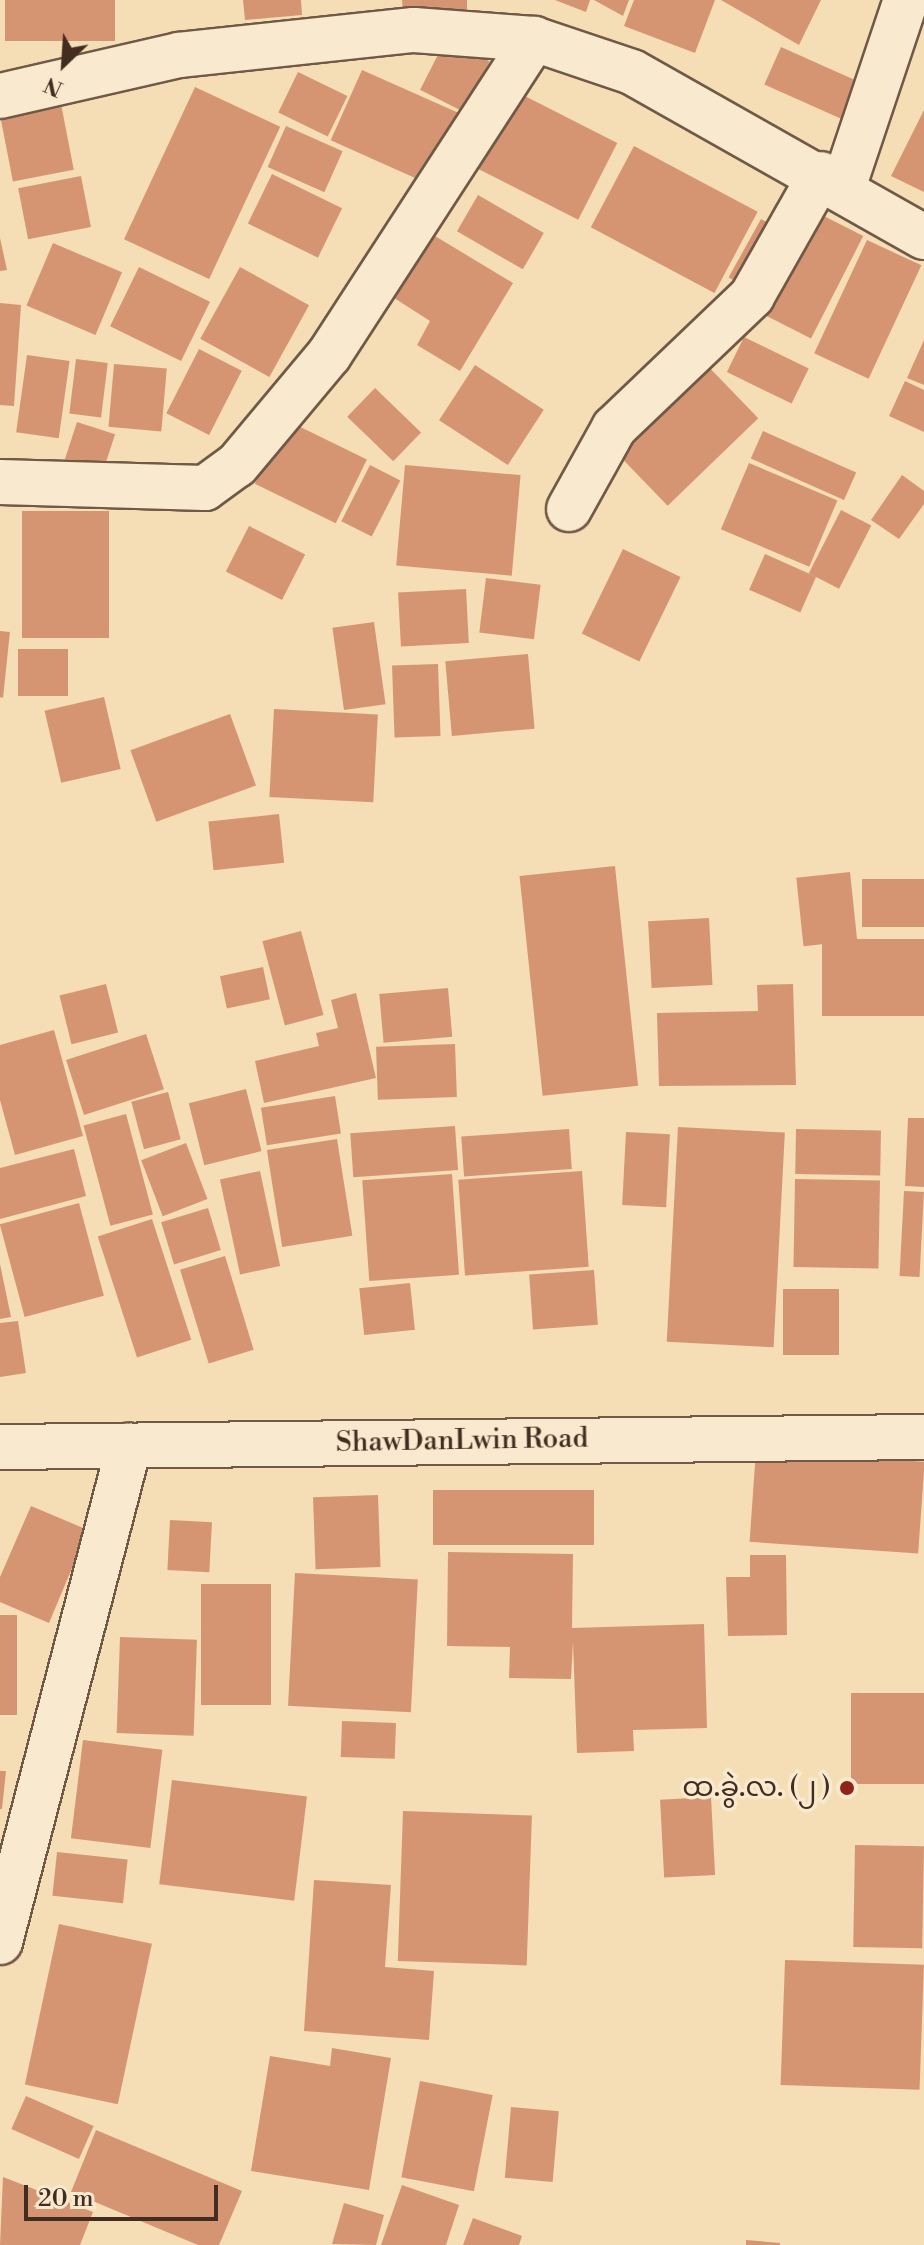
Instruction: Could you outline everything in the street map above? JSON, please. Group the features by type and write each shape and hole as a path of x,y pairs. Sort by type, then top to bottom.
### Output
{"street":[{"path":"569,509 614,428 752,296 832,181 906,0"},
{"path":"0,96 179,55 414,30 534,39 632,72 832,181 924,237"},
{"path":"0,482 205,488 237,465 329,355 534,39"},
{"name":"ShawDanLwin Road","path":"0,1447 924,1437"},
{"path":"0,1942 129,1446"}],"building":[{"path":"5,0 115,0 115,41 5,41"},
{"path":"243,0 301,0 302,15 245,20"},
{"path":"402,0 467,0 467,9 403,13"},
{"path":"555,0 590,0 586,12"},
{"path":"594,0 629,0 623,16"},
{"path":"634,0 715,0 695,53 624,26"},
{"path":"721,0 821,0 799,45"},
{"path":"446,39 490,61 464,112 420,90"},
{"path":"781,47 865,84 848,122 764,84"},
{"path":"362,70 462,114 430,185 331,140"},
{"path":"298,72 347,96 328,137 278,112"},
{"path":"195,87 280,127 209,279 124,239"},
{"path":"513,90 617,143 578,220 474,167"},
{"path":"61,104 74,170 13,182 0,116"},
{"path":"924,110 924,192 891,176"},
{"path":"286,126 343,151 324,192 268,167"},
{"path":"634,146 758,212 714,293 591,227"},
{"path":"272,174 342,208 318,258 248,223"},
{"path":"81,176 91,227 28,239 18,188"},
{"path":"478,195 544,233 523,269 457,231"},
{"path":"816,212 863,236 811,339 764,314"},
{"path":"761,219 784,232 751,290 729,278"},
{"path":"430,233 513,283 460,371 417,345 430,321 391,296"},
{"path":"0,238 7,270 0,271"},
{"path":"867,240 921,265 869,379 814,353"},
{"path":"53,243 122,272 95,335 26,306"},
{"path":"139,267 210,302 181,361 110,326"},
{"path":"240,267 309,305 269,377 200,339"},
{"path":"0,303 21,305 14,406 0,405"},
{"path":"744,337 809,369 792,404 727,372"},
{"path":"924,340 924,385 907,378"},
{"path":"199,349 242,371 209,435 166,413"},
{"path":"27,355 70,361 59,438 16,432"},
{"path":"76,359 108,363 101,417 69,414"},
{"path":"702,360 758,418 668,506 611,448"},
{"path":"114,364 167,369 161,431 109,427"},
{"path":"475,365 544,410 508,465 439,420"},
{"path":"905,381 924,390 924,432 889,416"},
{"path":"375,388 421,432 393,461 347,417"},
{"path":"286,420 367,459 336,523 255,484"},
{"path":"77,422 115,434 101,478 63,466"},
{"path":"763,431 856,472 844,500 751,458"},
{"path":"749,463 837,501 809,567 721,529"},
{"path":"370,465 400,480 372,537 341,521"},
{"path":"405,465 521,475 512,576 396,566"},
{"path":"902,475 924,491 924,504 899,539 871,520"},
{"path":"841,510 871,525 839,589 809,573"},
{"path":"22,511 109,511 109,638 22,638"},
{"path":"249,526 305,555 282,600 226,571"},
{"path":"623,549 681,577 639,662 582,633"},
{"path":"765,554 816,577 800,612 749,590"},
{"path":"486,578 541,585 534,639 479,633"},
{"path":"466,589 469,643 401,646 398,593"},
{"path":"374,622 386,704 344,710 332,628"},
{"path":"0,631 10,632 3,698 0,697"},
{"path":"18,649 68,649 68,696 18,696"},
{"path":"528,654 535,729 452,736 445,661"},
{"path":"438,664 441,736 395,738 392,666"},
{"path":"104,697 121,769 61,783 45,711"},
{"path":"274,709 378,714 373,802 269,797"},
{"path":"230,714 256,785 156,822 130,750"},
{"path":"279,814 284,863 214,870 208,821"},
{"path":"615,866 638,1086 543,1096 520,876"},
{"path":"850,872 857,941 804,946 796,878"},
{"path":"862,879 924,879 924,927 862,927"},
{"path":"709,918 713,985 652,988 648,921"},
{"path":"301,931 324,1015 285,1025 262,941"},
{"path":"822,939 924,939 924,1016 822,1016"},
{"path":"263,967 270,999 227,1008 220,976"},
{"path":"106,984 118,1033 72,1044 59,996"},
{"path":"793,984 796,1085 659,1086 657,1013 758,1011 757,985"},
{"path":"448,988 452,1037 384,1043 379,994"},
{"path":"356,993 376,1078 264,1103 255,1061 319,1046 316,1033 338,1028 331,1000"},
{"path":"54,1030 83,1136 15,1155 0,1100 0,1045"},
{"path":"146,1034 164,1089 84,1115 66,1060"},
{"path":"455,1044 457,1097 378,1100 376,1047"},
{"path":"246,1089 261,1151 204,1165 189,1103"},
{"path":"168,1092 181,1139 144,1149 131,1102"},
{"path":"335,1096 341,1134 267,1145 261,1108"},
{"path":"126,1114 153,1214 110,1226 83,1125"},
{"path":"908,1118 924,1118 924,1187 905,1186"},
{"path":"455,1126 458,1170 353,1177 350,1133"},
{"path":"678,1127 785,1133 774,1347 667,1342"},
{"path":"569,1129 572,1169 464,1176 461,1137"},
{"path":"796,1129 881,1130 880,1175 795,1174"},
{"path":"626,1132 670,1134 666,1207 622,1205"},
{"path":"337,1139 352,1236 282,1247 267,1150"},
{"path":"186,1143 208,1199 163,1216 141,1160"},
{"path":"74,1149 86,1196 0,1219 0,1168"},
{"path":"260,1171 280,1266 240,1274 220,1180"},
{"path":"582,1171 589,1267 465,1275 458,1180"},
{"path":"452,1174 459,1275 369,1281 362,1180"},
{"path":"795,1179 880,1180 878,1268 793,1267"},
{"path":"904,1191 924,1192 920,1277 900,1276"},
{"path":"79,1203 104,1296 25,1317 0,1224"},
{"path":"208,1208 221,1250 174,1264 161,1222"},
{"path":"152,1219 191,1340 137,1357 98,1237"},
{"path":"225,1256 254,1350 209,1363 180,1270"},
{"path":"0,1264 11,1317 0,1319"},
{"path":"594,1270 598,1325 533,1329 529,1275"},
{"path":"410,1283 415,1330 364,1335 359,1288"},
{"path":"783,1289 839,1289 839,1355 783,1355"},
{"path":"18,1321 26,1373 0,1377 0,1323"},
{"path":"756,1450 924,1462 918,1554 750,1542"},
{"path":"433,1490 594,1490 594,1545 433,1545"},
{"path":"378,1495 381,1567 316,1569 313,1497"},
{"path":"31,1506 88,1530 49,1623 0,1602 0,1577"},
{"path":"170,1520 212,1522 209,1572 167,1570"},
{"path":"448,1552 573,1554 572,1628 704,1624 707,1728 633,1730 634,1751 577,1753 573,1642 571,1679 509,1678 510,1647 447,1646"},
{"path":"750,1555 786,1555 787,1635 728,1636 726,1577 750,1577"},
{"path":"295,1573 418,1579 411,1712 288,1706"},
{"path":"201,1584 271,1584 271,1705 201,1705"},
{"path":"0,1615 17,1615 17,1715 0,1715"},
{"path":"120,1637 197,1640 194,1736 117,1733"},
{"path":"851,1693 924,1693 924,1784 851,1784"},
{"path":"342,1721 396,1723 395,1759 341,1757"},
{"path":"83,1740 162,1750 150,1848 71,1838"},
{"path":"0,1771 6,1771 2,1809 0,1809"},
{"path":"172,1780 307,1797 294,1901 159,1884"},
{"path":"711,1797 715,1875 664,1878 660,1800"},
{"path":"403,1811 532,1816 527,1965 398,1961"},
{"path":"855,1845 924,1846 922,1948 853,1947"},
{"path":"57,1852 128,1859 123,1903 52,1896"},
{"path":"314,1880 391,1885 385,1967 434,1971 429,2040 304,2031"},
{"path":"59,1924 152,1944 118,2104 25,2084"},
{"path":"785,1960 924,1965 920,2090 781,2085"},
{"path":"332,2048 391,2058 369,2190 251,2171 270,2056 330,2066"},
{"path":"420,2081 493,2095 474,2191 401,2177"},
{"path":"26,2096 94,2126 79,2159 11,2129"},
{"path":"511,2107 559,2111 553,2182 505,2178"},
{"path":"96,2130 242,2191 219,2245 198,2245 71,2192"},
{"path":"3,2177 93,2212 80,2245 0,2245"},
{"path":"402,2185 459,2205 446,2245 381,2245"},
{"path":"344,2203 384,2215 376,2245 332,2244"},
{"path":"473,2218 522,2236 519,2245 463,2245"},
{"path":"746,2240 780,2243 780,2245 746,2245"}],"place":[{"name":"ထ.ခွဲ.လ. (၂ )","path":"847,1788"}]}
